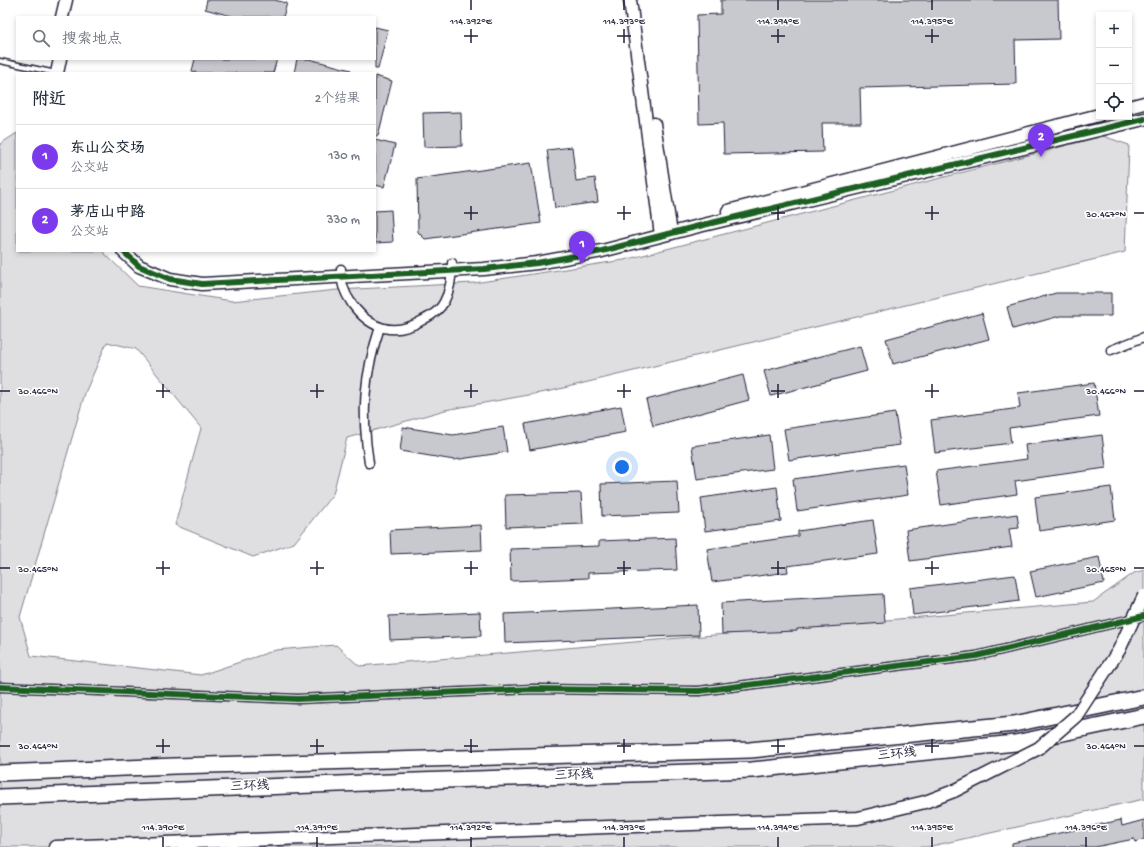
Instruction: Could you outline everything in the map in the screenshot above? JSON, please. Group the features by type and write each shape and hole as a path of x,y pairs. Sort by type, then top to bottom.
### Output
{"highway":[{"path":"1014,724 1144,686"},
{"name":"三环线","path":"0,773 175,766 750,750 1014,724 1144,697"},
{"name":"三环线","path":"0,797 752,770 1015,743 1144,716"},
{"path":"1015,743 1144,726"},
{"path":"0,765 175,766"},
{"path":"0,806 367,792 416,781"}],"street":[{"path":"62,16 66,0"},
{"path":"70,16 74,0"},
{"path":"630,0 665,230"},
{"path":"635,0 665,230"},
{"path":"52,60 53,72"},
{"path":"54,72 60,60"},
{"path":"1132,106 1144,103"},
{"path":"665,230 1096,116"},
{"path":"124,252 139,266 170,279 202,284 341,273 452,267 536,256 665,230 1144,119"},
{"path":"136,252 144,259 172,272 202,276 341,273"},
{"path":"341,273 347,296 358,312 370,323 384,329 404,329 416,325 432,315 444,303 452,267"},
{"path":"369,463 365,435 365,390 368,370 380,327"},
{"path":"1111,350 1144,337"},
{"path":"55,847 858,818 925,802 954,791 1039,748 1076,716 1119,650 1144,596"},
{"path":"0,687 297,699 534,689 699,691 976,656 1144,616"}],"lane":[{"path":"0,61 49,72"}],"shaded area":[{"path":"16,134 16,252 103,252 138,286 232,301 337,290 474,283 624,260 1103,136 1129,145 1125,252 551,391 445,410 347,438 333,494 294,543 253,557 175,525 201,428 136,349 107,342 85,393 20,617 31,656 201,675 276,650 336,645 359,666 1093,602 1134,573 1144,570 1144,799 927,847 0,847 0,144"}],"building":[{"path":"207,0 274,0 287,3 283,16 231,16 205,9"},
{"path":"721,0 1058,0 1059,39 1015,40 1016,84 860,88 861,123 822,123 823,152 724,154 723,123 699,124 697,15 721,14"},
{"path":"376,27 388,30 378,69 375,69"},
{"path":"195,60 277,60 273,72 192,71"},
{"path":"297,60 313,60 351,70 351,72 294,72"},
{"path":"376,76 392,81 378,136 376,136"},
{"path":"461,112 462,146 424,147 423,113"},
{"path":"376,140 395,145 384,187 376,185"},
{"path":"572,147 576,181 595,178 598,202 555,208 547,150"},
{"path":"531,163 541,223 425,239 418,232 417,179"},
{"path":"391,210 393,242 376,243 376,211"},
{"path":"1056,293 1111,293 1111,316 1060,316 1013,329 1007,307"},
{"path":"982,313 989,339 893,364 886,339"},
{"path":"860,346 867,371 771,396 764,371"},
{"path":"743,375 749,400 653,426 646,400"},
{"path":"1094,383 1099,416 1009,428 1011,443 935,453 931,420 1020,408 1018,393"},
{"path":"621,406 626,432 530,450 525,424"},
{"path":"895,413 900,445 789,460 784,429"},
{"path":"403,427 453,435 503,427 507,452 454,460 400,451"},
{"path":"769,435 773,469 697,479 692,446"},
{"path":"1102,435 1106,468 1015,481 1017,494 941,505 936,471 1027,459 1025,445"},
{"path":"904,464 908,495 797,511 793,479"},
{"path":"677,481 679,513 602,516 601,484"},
{"path":"777,487 781,521 705,531 701,498"},
{"path":"1111,487 1115,520 1039,531 1035,497"},
{"path":"581,493 583,524 506,527 505,495"},
{"path":"1017,514 1019,528 1009,529 1012,547 910,561 906,530"},
{"path":"873,520 878,554 787,566 788,572 712,582 707,549 798,536 798,531"},
{"path":"481,525 482,550 391,554 390,530"},
{"path":"675,538 677,570 588,573 588,578 511,581 510,549 599,546 599,541"},
{"path":"1099,557 1104,583 1036,597 1030,571"},
{"path":"1015,575 1019,601 913,615 910,588"},
{"path":"883,594 885,623 797,629 797,631 722,634 721,603"},
{"path":"698,605 699,635 505,643 504,614"},
{"path":"480,612 481,636 390,640 389,616"},
{"path":"1121,820 1122,826 1144,820 1144,839 1135,842 1134,839 1095,847 1012,847 1012,843"}],"cycle path":[{"path":"124,252 139,266 170,279 202,284 484,269 537,263 602,251 695,227 1144,119"},
{"path":"0,687 297,699 534,689 699,691 976,656 1144,616"}],"place":[{"name":"茅店山中路","path":"1041,157"},
{"name":"东山公交场","path":"582,264"}]}
